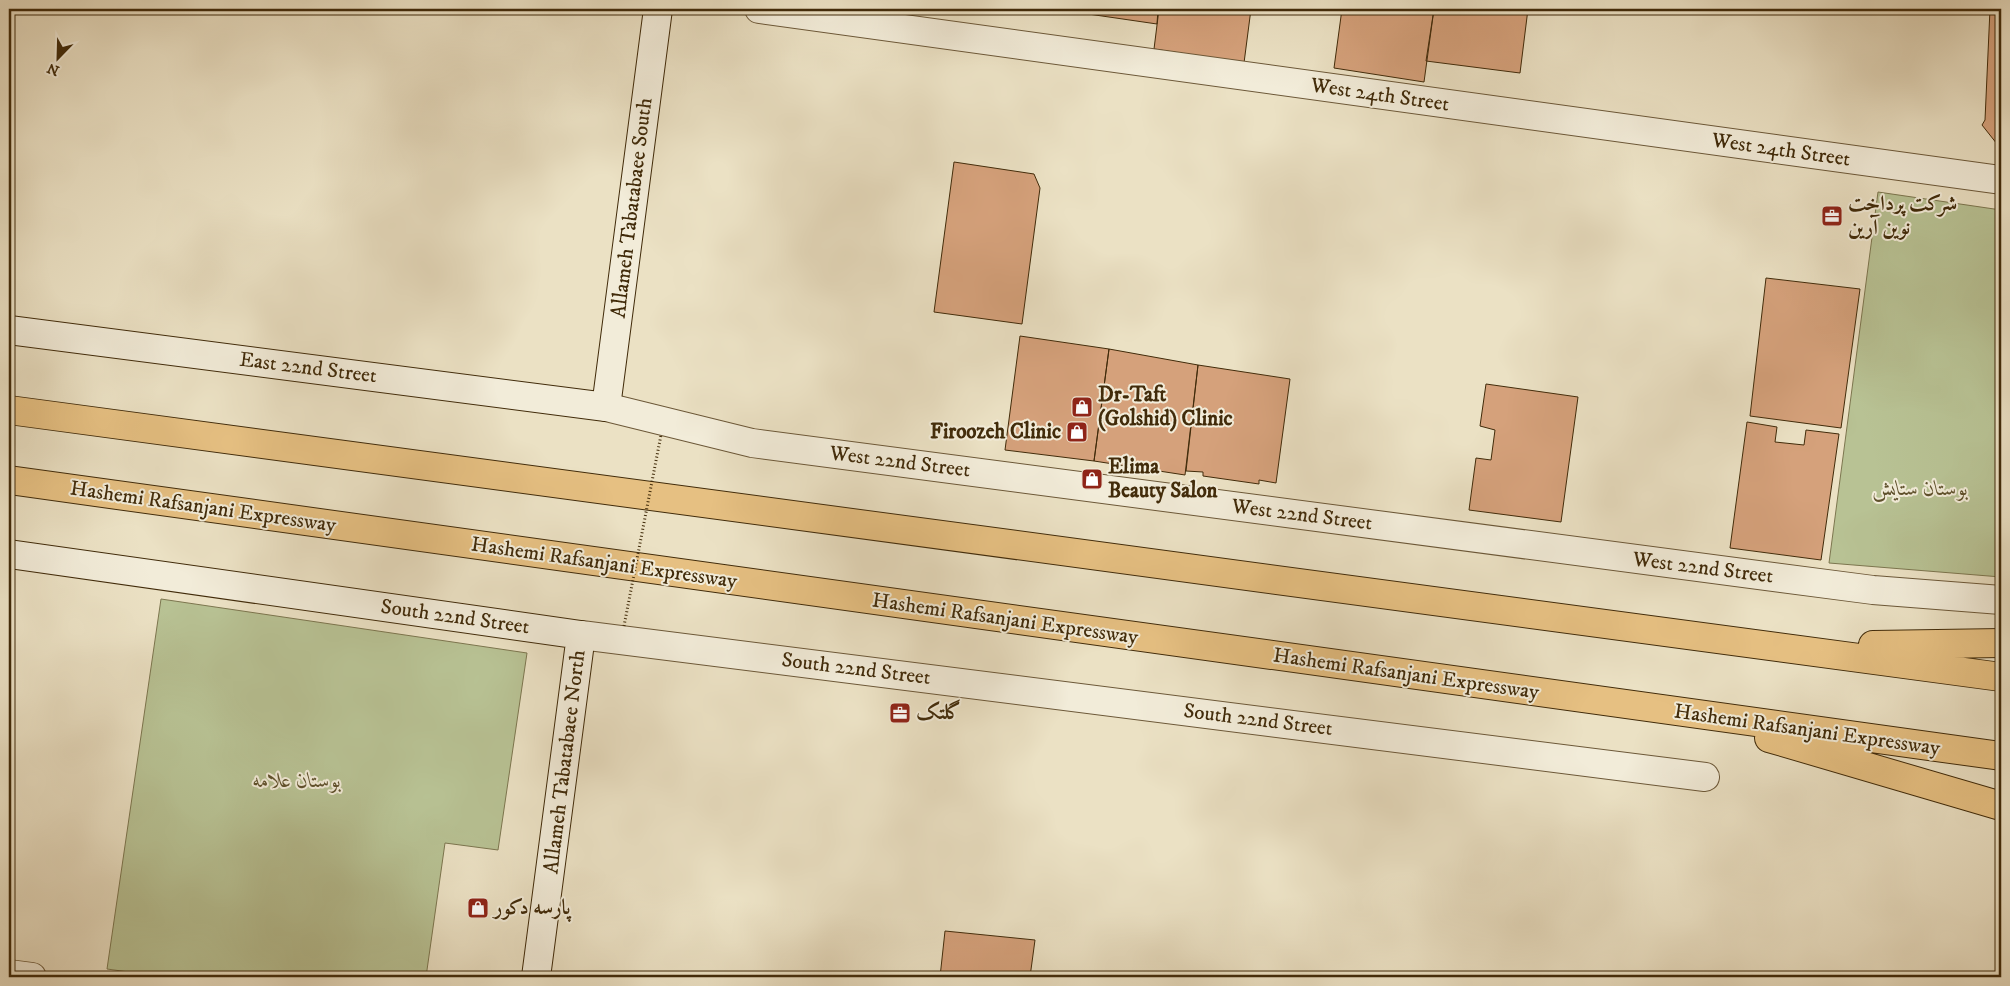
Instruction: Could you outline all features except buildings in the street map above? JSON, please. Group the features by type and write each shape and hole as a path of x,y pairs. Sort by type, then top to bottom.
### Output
{"highway":[{"path":"9,410 2001,676"},
{"name":"Hashemi Rafsanjani Expressway","path":"9,480 2001,756"},
{"path":"1783,646 2001,644"},
{"path":"1679,712 2001,806"}],"street":[{"name":"Allameh Tabatabaee South","path":"606,407 658,9"},
{"name":"West 24th Street","path":"759,9 2001,180"},
{"name":"East 22nd Street","path":"9,330 606,407"},
{"name":"West 22nd Street","path":"606,407 752,443 1873,590 2001,600"},
{"name":"South 22nd Street","path":"9,554 581,635 1705,777"},
{"name":"Allameh Tabatabaee North","path":"536,977 581,635"},
{"path":"9,974 32,977"}],"path":[{"path":"624,626 661,436"}],"green space":[{"name":"بوستان ستایش","path":"1878,192 2001,210 2001,577 1829,563"},
{"name":"بوستان علامه","path":"161,599 527,653 498,850 445,843 426,977 165,977 107,969"}],"place":[{"name":"شرکت پرداخت نوین آرین","path":"1832,216"},
{"name":"Dr-Taft (Golshid) Clinic","path":"1082,407"},
{"name":"Firoozeh Clinic","path":"1077,432"},
{"name":"Elima Beauty Salon","path":"1092,479"},
{"name":"گلتک","path":"900,713"},
{"name":"پارسه دکور","path":"478,908"}]}
